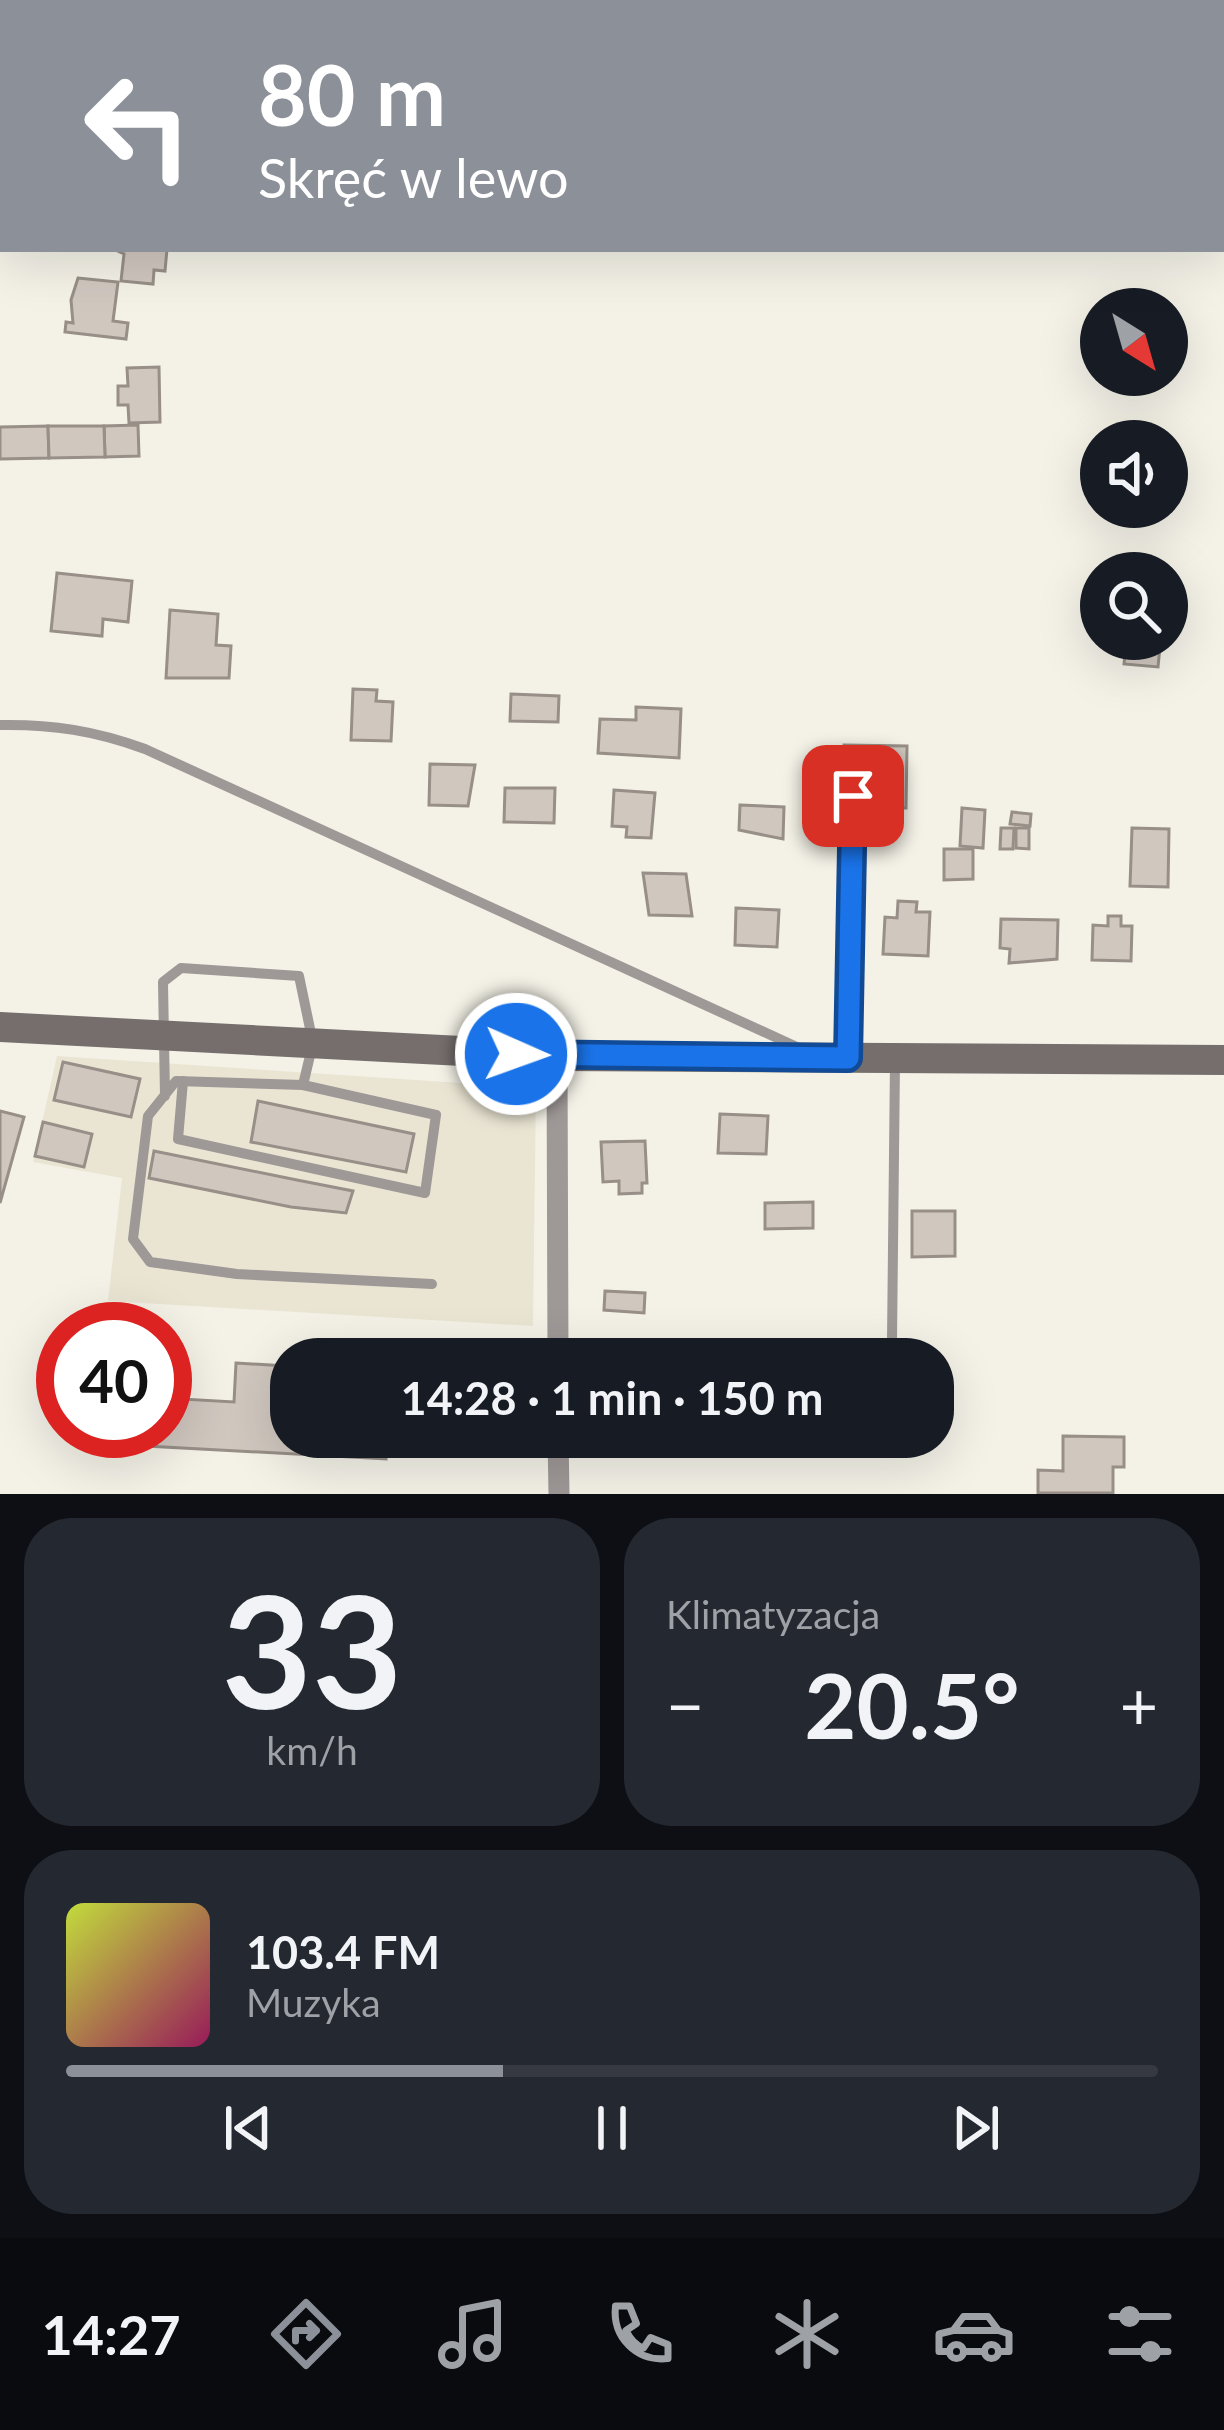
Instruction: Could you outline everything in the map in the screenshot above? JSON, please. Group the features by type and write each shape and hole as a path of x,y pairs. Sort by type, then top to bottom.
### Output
{"street":[{"path":"0,1027 556,1056 1224,1060"},
{"path":"551,1338 556,1056"},
{"path":"559,1458 559,1494"}],"lane":[{"path":"0,724 103,733 146,749 833,1058 853,796"},
{"path":"165,1096 160,1035 163,982 181,968 299,976 313,1043 303,1085"},
{"path":"892,1338 895,1058"},
{"path":"183,1081 178,1139 425,1193 436,1114 303,1085 183,1081 176,1081 148,1116 133,1239 149,1262 238,1274 432,1284"}],"shaded area":[{"path":"57,1056 536,1088 533,1326 192,1306 192,1302 108,1301 122,1178 33,1162"}],"building":[{"path":"120,252 167,252 165,271 154,270 153,284 121,281 124,254"},
{"path":"78,278 118,282 113,321 128,323 126,339 65,332 66,322 73,323 71,300"},
{"path":"159,367 160,422 129,423 128,405 118,405 118,386 128,386 127,368"},
{"path":"138,425 139,456 105,457 104,426"},
{"path":"48,426 49,458 0,459 0,427"},
{"path":"48,426 104,426 105,457 49,458"},
{"path":"57,573 132,581 128,622 103,619 102,636 51,631"},
{"path":"170,610 218,614 216,645 231,646 229,678 166,678"},
{"path":"1124,660 1159,660 1158,667 1124,664"},
{"path":"353,689 377,690 376,701 393,702 391,741 351,740"},
{"path":"511,694 559,696 558,722 510,721"},
{"path":"636,707 681,709 679,758 598,753 600,719 636,720"},
{"path":"844,745 907,746 906,808 867,808 867,787 843,787"},
{"path":"430,764 475,765 468,806 429,805"},
{"path":"505,788 555,788 554,823 504,822"},
{"path":"614,790 655,793 651,838 626,837 627,827 612,826"},
{"path":"740,805 784,807 783,839 739,830"},
{"path":"962,808 985,810 983,848 960,846"},
{"path":"1012,812 1031,814 1030,826 1010,824"},
{"path":"1001,828 1014,828 1013,849 1000,849"},
{"path":"1016,828 1029,828 1029,849 1016,848"},
{"path":"1132,828 1169,829 1168,887 1130,886"},
{"path":"944,849 973,849 973,879 944,880"},
{"path":"643,873 686,874 692,916 649,915"},
{"path":"898,901 917,902 916,912 930,912 928,956 883,954 885,917 897,918"},
{"path":"736,908 779,910 777,947 735,945"},
{"path":"1108,916 1121,916 1121,926 1132,926 1131,961 1092,960 1093,925 1108,926"},
{"path":"1001,919 1058,920 1057,959 1009,963 1010,949 1000,948"},
{"path":"63,1062 140,1079 131,1117 54,1100"},
{"path":"258,1101 414,1134 406,1172 251,1142"},
{"path":"0,1111 24,1117 0,1203"},
{"path":"720,1114 768,1116 766,1154 718,1153"},
{"path":"43,1122 92,1134 84,1167 35,1156"},
{"path":"645,1141 647,1183 642,1183 642,1193 619,1194 619,1181 603,1182 601,1142"},
{"path":"154,1151 353,1191 346,1213 291,1207 149,1178"},
{"path":"813,1202 813,1228 765,1229 765,1203"},
{"path":"912,1211 955,1211 955,1256 912,1257"},
{"path":"605,1291 645,1293 644,1313 604,1310"},
{"path":"236,1363 270,1365 270,1453 192,1448 192,1400 234,1402"},
{"path":"1063,1436 1124,1437 1124,1467 1113,1467 1113,1493 1038,1493 1038,1470 1063,1471"}],"route":[{"path":"516,1054 848,1058 853,796"}]}
